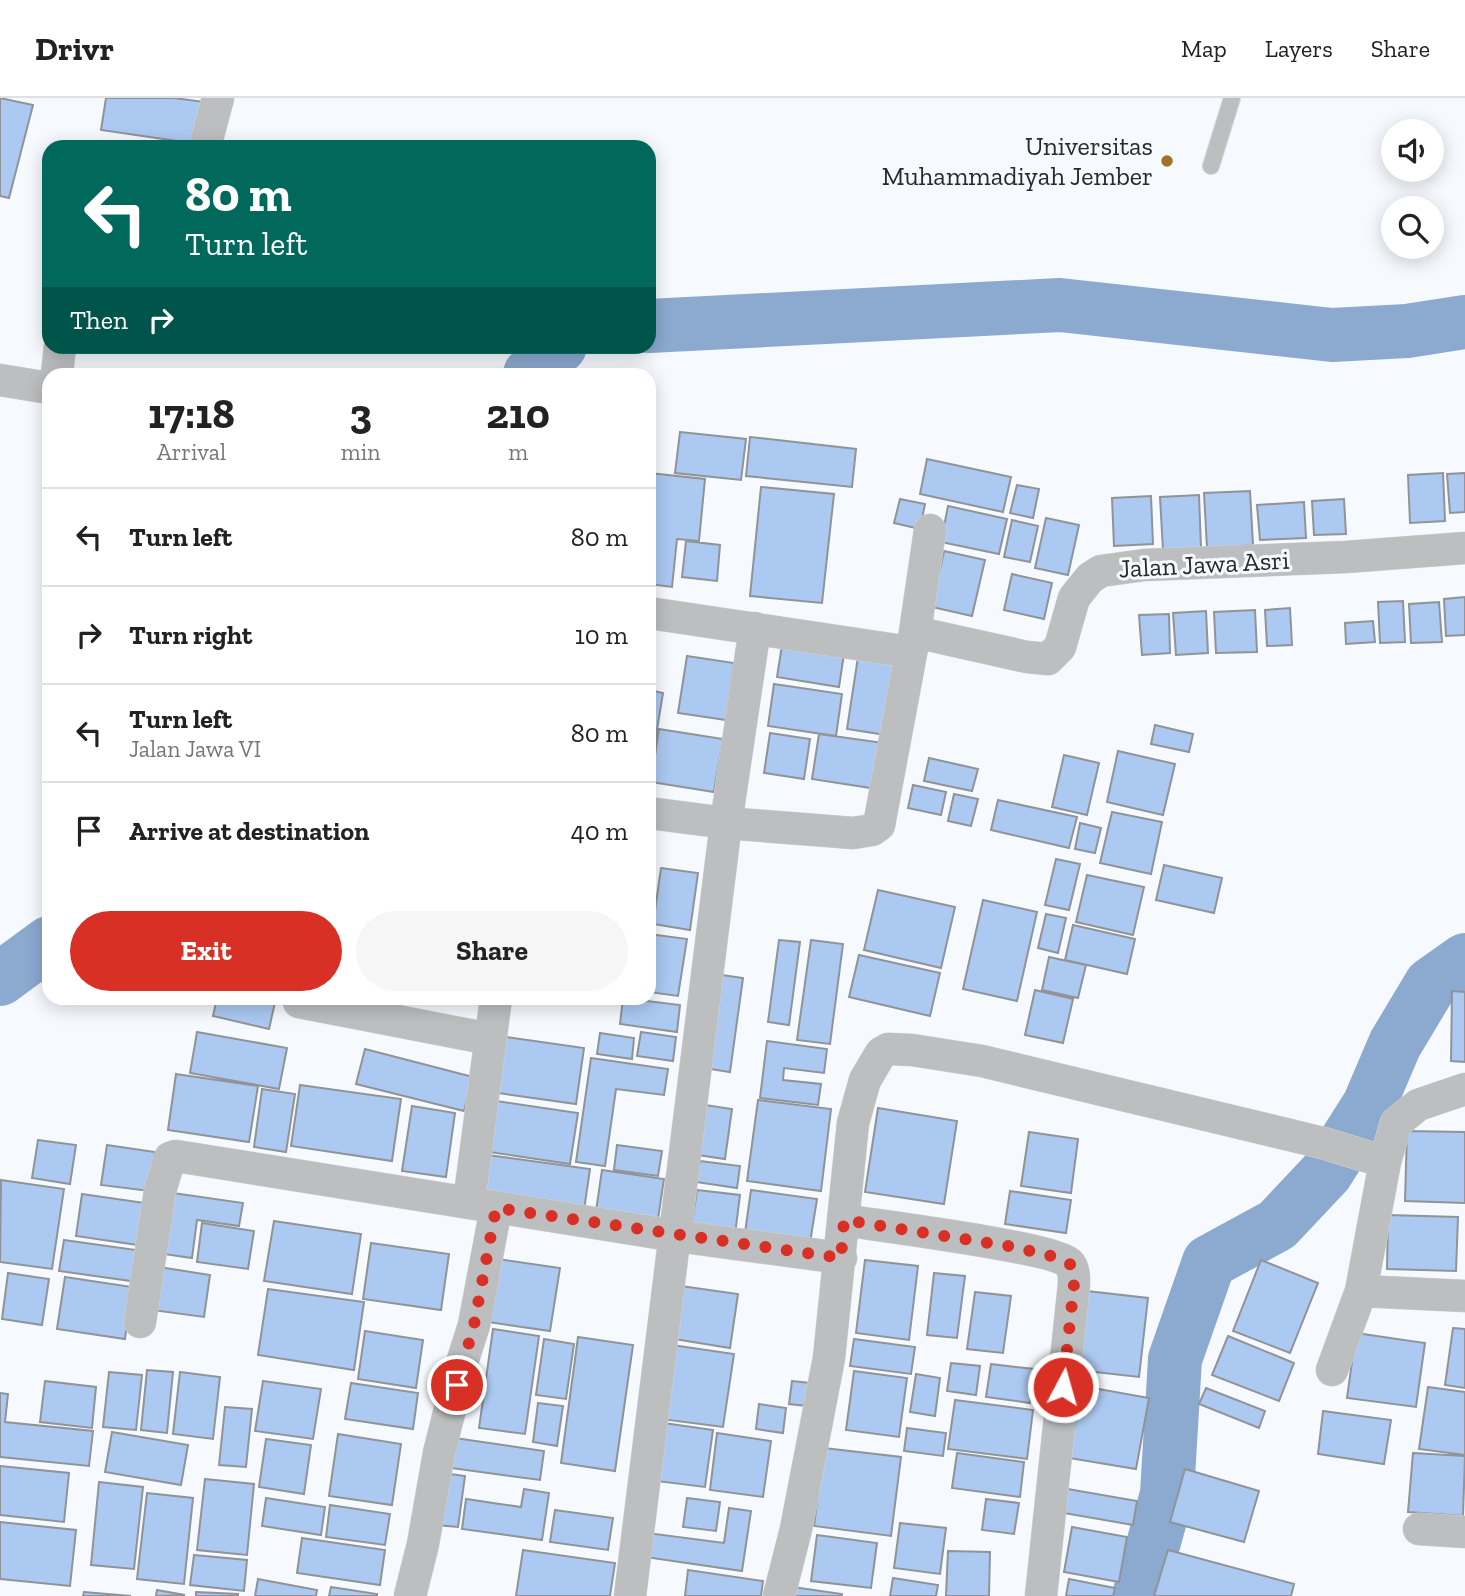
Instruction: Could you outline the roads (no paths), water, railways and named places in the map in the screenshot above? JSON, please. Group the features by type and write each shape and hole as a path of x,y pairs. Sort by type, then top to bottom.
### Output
{"street":[{"path":"207,140 218,98"},
{"path":"0,380 42,387"},
{"path":"656,814 726,823 853,833 872,830 879,825 913,642 930,530"},
{"name":"Jalan Jawa Asri","path":"913,642 1048,659 1060,647 1074,598 1083,585 1101,571 1144,565 1346,557 1465,548"},
{"path":"656,614 755,628 913,642"},
{"path":"630,1596 726,823 755,628"},
{"path":"314,1005 490,1039"},
{"path":"410,1596 423,1544 439,1452 474,1325 490,1039 495,1005"},
{"path":"779,1596 796,1530 829,1358 853,1123 865,1080 875,1060 888,1049 982,1061 1373,1157"},
{"path":"1332,1370 1361,1291 1373,1157 1396,1123 1418,1105 1465,1089"},
{"path":"140,1322 160,1191 170,1158 176,1156 676,1236 841,1258"},
{"path":"844,1220 1014,1247 1055,1257 1068,1262 1072,1268 1074,1284 1041,1596"},
{"path":"1361,1291 1465,1296"},
{"path":"1419,1528 1465,1532"}],"lane":[{"path":"1211,166 1232,98"}],"waterway":[{"path":"656,326 1060,305 1332,335 1407,331 1465,322"},
{"path":"536,368 551,354"},
{"path":"0,979 42,948"},
{"path":"1139,1596 1167,1494 1175,1359 1209,1262 1277,1225 1326,1173 1369,1105 1395,1044 1431,984 1465,960"}],"place":[{"name":"Universitas Muhammadiyah Jember","path":"1167,161"}]}
